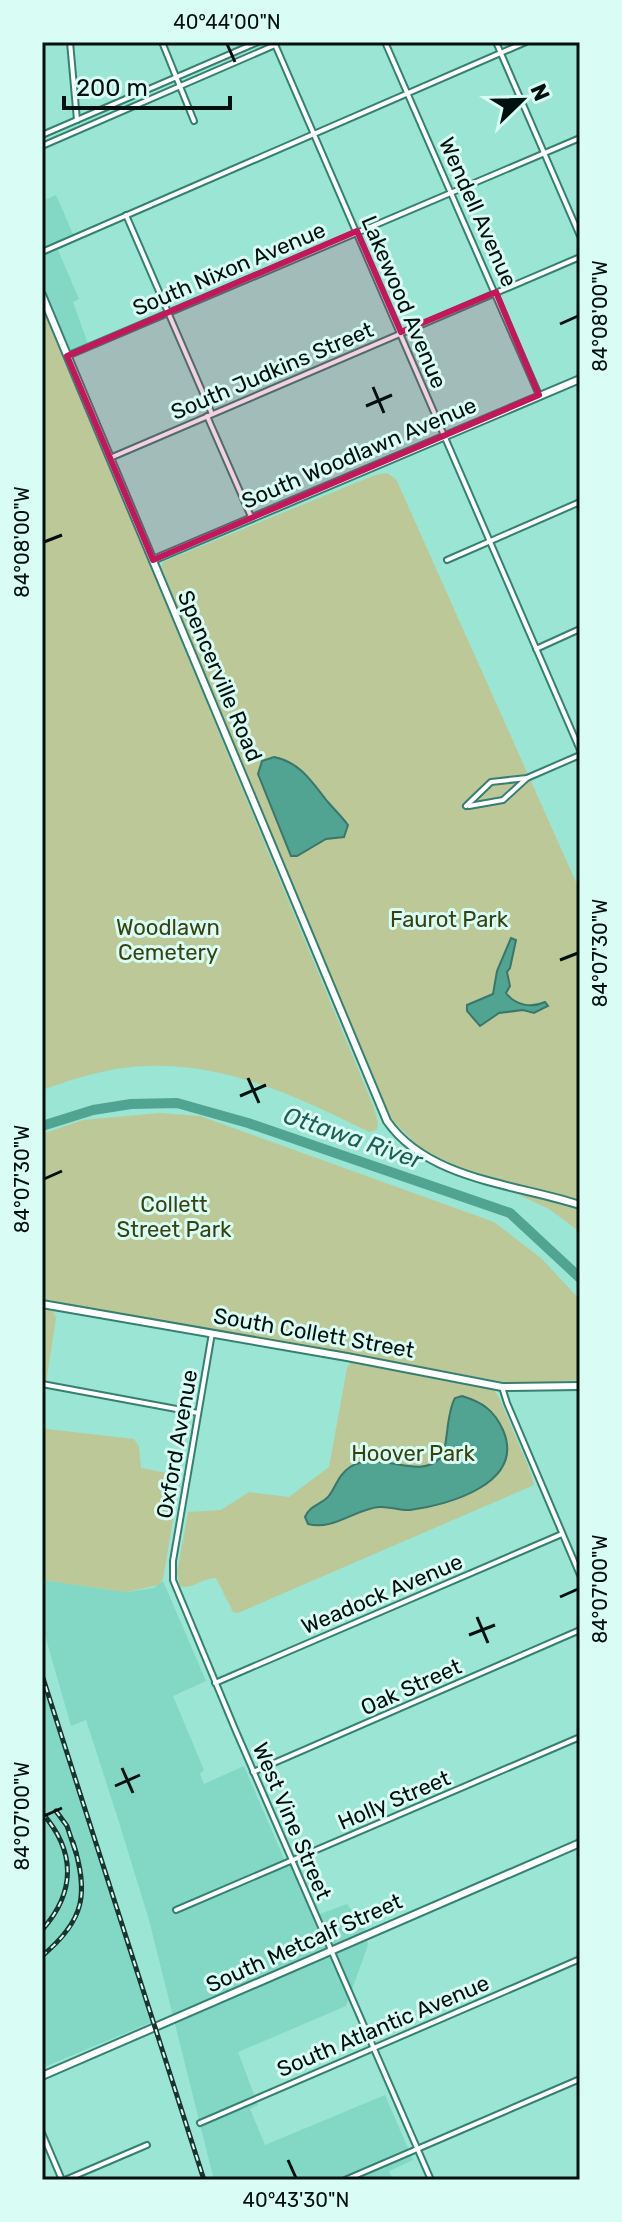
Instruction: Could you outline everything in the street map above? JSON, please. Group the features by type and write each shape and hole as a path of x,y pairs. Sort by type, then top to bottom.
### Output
{"street":[{"path":"70,42 77,120"},
{"path":"162,42 194,121"},
{"path":"42,135 258,42"},
{"name":"Wendell Avenue","path":"385,42 539,395"},
{"path":"496,42 580,236"},
{"path":"42,252 526,42"},
{"path":"42,146 275,44"},
{"name":"Lakewood Avenue","path":"275,44 580,753"},
{"name":"South Nixon Avenue","path":"67,356 580,138"},
{"path":"126,215 252,519"},
{"name":"South Judkins Street","path":"110,458 580,257"},
{"name":"Spencerville Road","path":"42,295 364,1071 393,1129 424,1156 458,1172 580,1205"},
{"name":"South Woodlawn Avenue","path":"153,560 580,379"},
{"path":"447,560 580,502"},
{"path":"536,649 580,629"},
{"path":"527,778 491,782 466,806 503,800 527,778 580,753"},
{"name":"South Collett Street","path":"42,1304 502,1387 580,1386"},
{"name":"Oxford Avenue","path":"173,1561 212,1333"},
{"path":"42,1384 198,1413"},
{"path":"502,1387 580,1575"},
{"name":"Weadock Avenue","path":"215,1683 562,1534"},
{"name":"West Vine Street","path":"173,1561 173,1580 215,1683 431,2180"},
{"name":"Oak Street","path":"253,1772 580,1630"},
{"name":"Holly Street","path":"176,1910 580,1737"},
{"name":"South Metcalf Street","path":"42,2076 580,1843"},
{"name":"South Atlantic Avenue","path":"200,2123 580,1959"},
{"path":"345,2180 580,2079"},
{"path":"42,2133 64,2180 147,2145"}],"highlighted area":[{"path":"357,231 401,332 496,292 539,395 153,560 67,356"}],"shaded area":[{"path":"56,195 76,241 58,250 79,299 73,302 88,344 71,351 42,282 42,201"},
{"path":"42,1580 126,1592 154,1588 163,1581 206,1681 173,1696 204,1770 200,1774 204,1784 244,1766 285,1861 296,1856 320,1914 347,1904 366,1930 368,1945 346,2006 238,2052 258,2105 250,2109 265,2145 385,2095 413,2160 389,2171 393,2180 214,2180 149,1920 118,1819 86,1720 71,1726 42,1625"},
{"path":"42,1680 152,2022 42,2068"}],"green space":[{"name":"Woodlawn Cemetery","path":"42,305 373,1105 377,1130 369,1132 313,1105 254,1082 194,1068 119,1068 42,1090"},
{"name":"Faurot Park","path":"387,473 396,479 580,891 580,1232 549,1209 421,1149 393,1121 161,567 163,562 170,559 375,475"},
{"name":"Collett Street Park","path":"160,1113 200,1116 494,1222 542,1259 580,1300 580,1380 505,1382 42,1299 42,1134 83,1120"},
{"path":"42,1308 53,1311 56,1318 42,1409"},
{"name":"Hoover Park","path":"351,1362 493,1389 534,1485 238,1613 233,1612 216,1578 180,1586 177,1573 188,1512 221,1510 249,1492 289,1497 329,1467 347,1368"},
{"path":"42,1425 47,1429 134,1439 139,1446 141,1468 173,1474 178,1478 163,1579 159,1585 126,1592 42,1580"}],"water":[{"path":"274,757 291,763 310,780 348,825 344,837 326,839 297,856 291,856 258,774 262,761"},
{"path":"511,938 516,940 507,972 510,986 506,993 519,1003 535,1005 545,1002 548,1006 534,1013 523,1010 499,1013 480,1026 467,1011 467,1005 493,994 497,971"},
{"path":"462,1396 487,1408 503,1430 507,1448 504,1464 494,1477 480,1488 444,1503 410,1510 379,1507 326,1525 308,1524 307,1513 328,1497 350,1467 373,1461 421,1467 440,1458 445,1447 452,1405 455,1398"}],"waterway":[{"name":"Ottawa River","path":"42,1126 93,1110 131,1104 177,1103 248,1123 510,1213 580,1278"}],"railway":[{"path":"42,1675 204,2180"},
{"path":"56,1811 67,1826 76,1853"},
{"path":"42,1813 61,1842 68,1872 61,1901 42,1930"},
{"path":"42,1956 67,1930 80,1905 81,1877 73,1842"}]}
